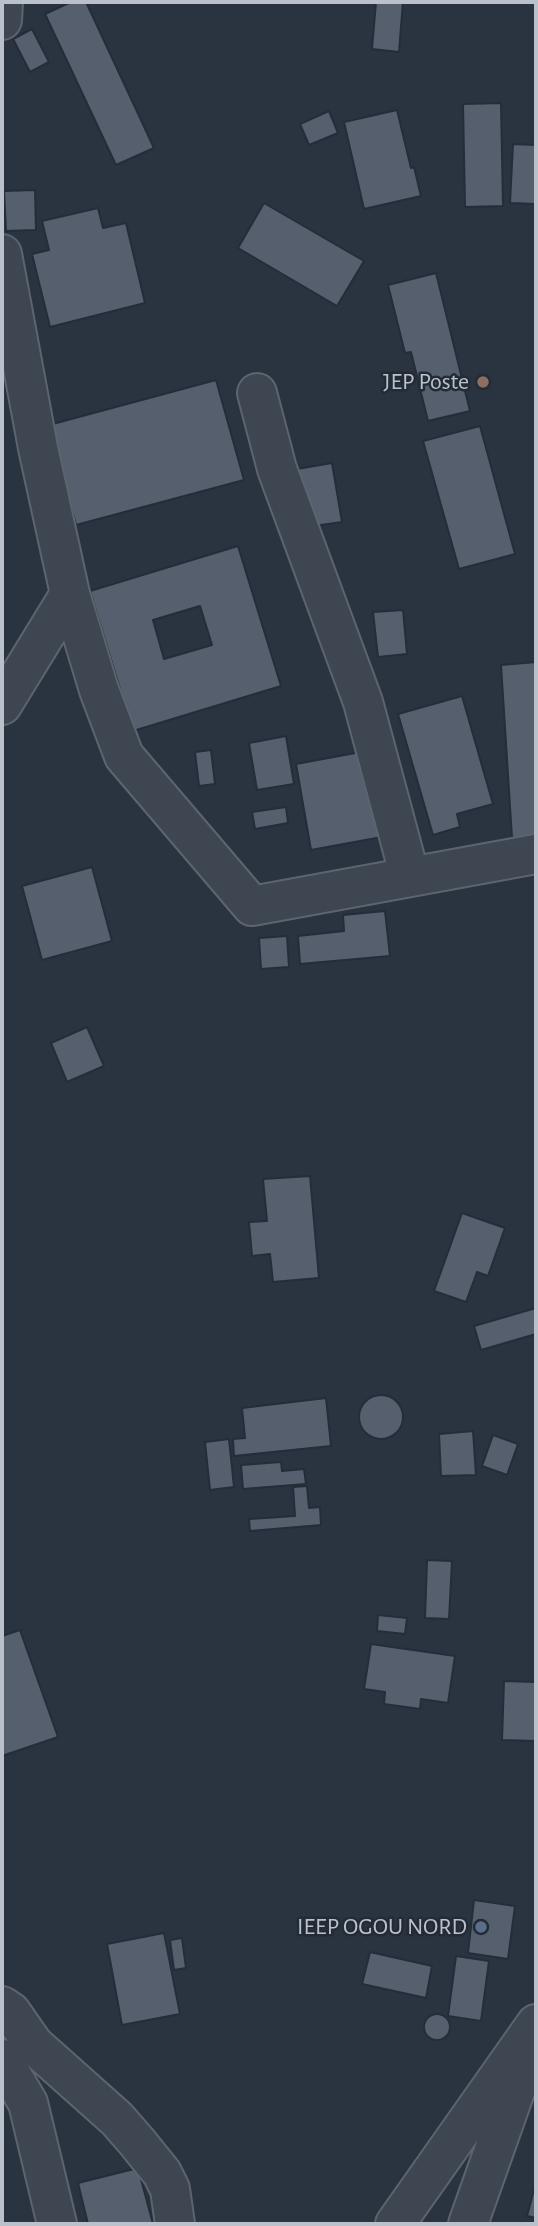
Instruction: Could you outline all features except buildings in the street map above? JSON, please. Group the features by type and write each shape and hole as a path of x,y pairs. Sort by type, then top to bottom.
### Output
{"street":[{"path":"2,20 3,2"},
{"path":"2,254 38,448 70,594 99,690 124,756 252,906 536,854"},
{"path":"257,393 277,469 363,702 410,877"},
{"path":"2,705 70,594"},
{"path":"2,2006 11,2012 34,2045 117,2119 162,2173 170,2189 176,2224"},
{"path":"395,2224 536,2024"},
{"path":"468,2224 536,2032"},
{"path":"2,2059 28,2103 57,2224"}],"place":[{"name":"JEP Poste","path":"483,382"},
{"name":"IEEP OGOU NORD","path":"481,1927"}]}
